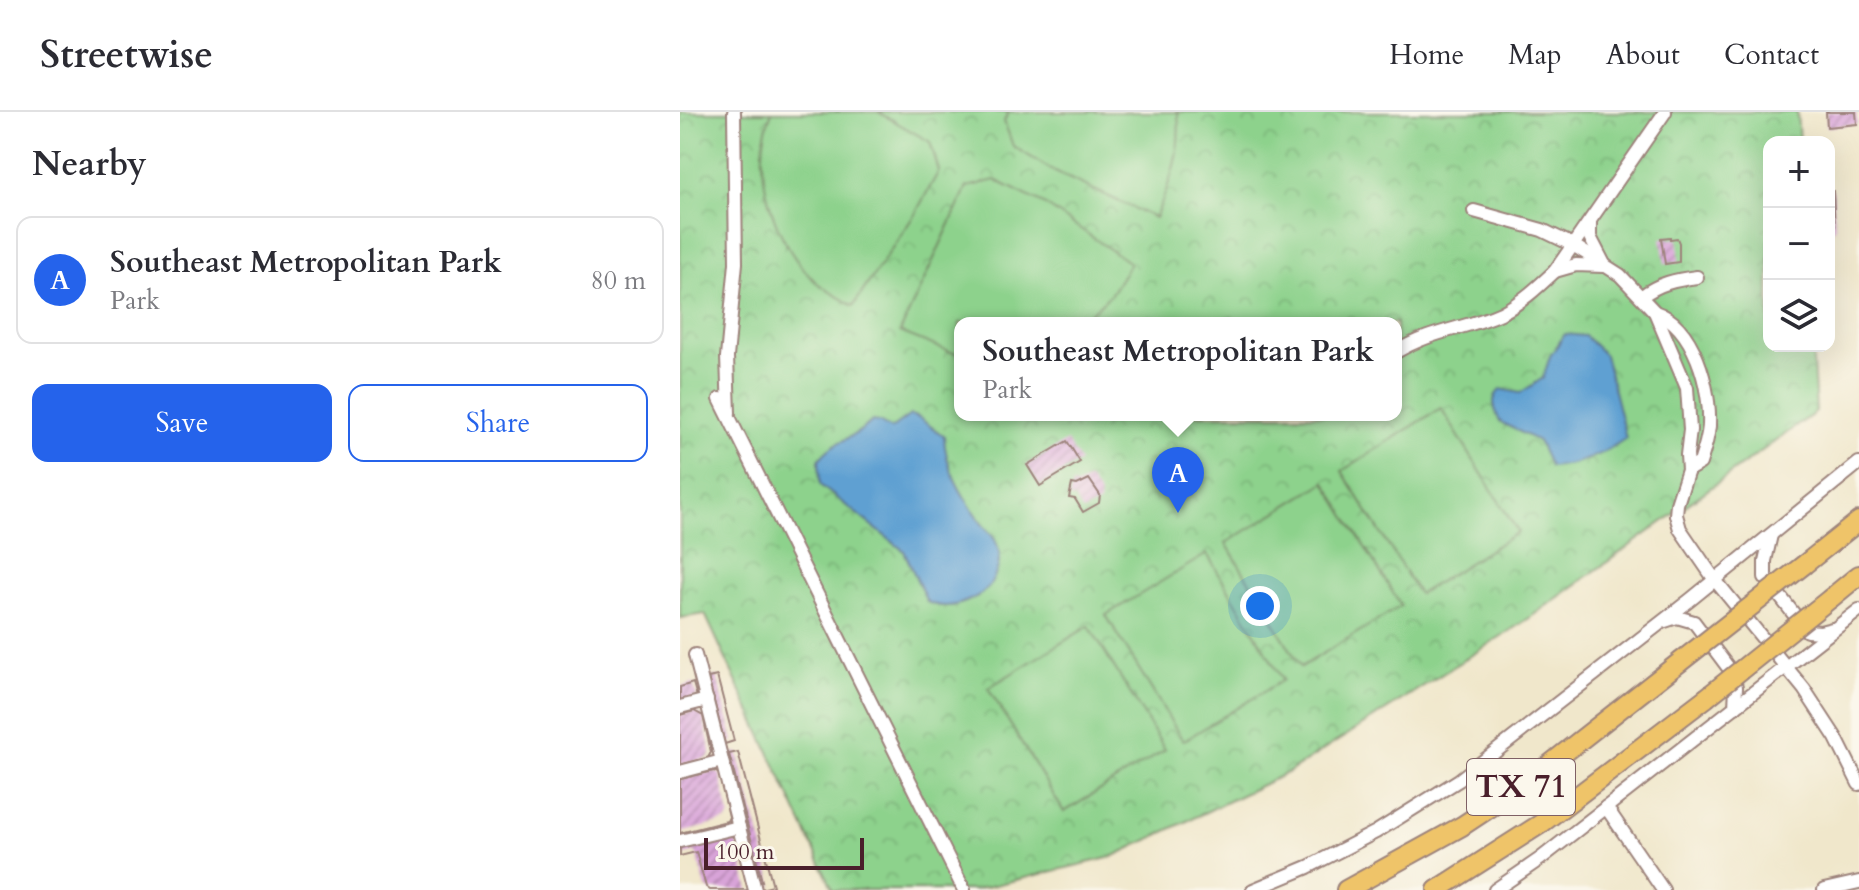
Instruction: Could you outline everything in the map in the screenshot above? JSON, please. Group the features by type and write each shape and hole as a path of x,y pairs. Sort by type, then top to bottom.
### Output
{"highway":[{"name":"TX 71","path":"1346,890 1462,826 1521,787 1859,521"},
{"name":"TX 71","path":"1437,890 1542,823 1706,698 1859,575"}],"street":[{"path":"729,417 727,357 736,263 734,112"},
{"path":"1402,349 1439,331 1502,312 1532,292 1555,271 1665,112"},
{"path":"1474,211 1542,230 1573,245 1606,266 1642,296 1655,312 1687,388 1690,430 1688,470 1676,515 1687,542 1787,666 1836,738 1859,784"},
{"path":"1590,221 1590,237 1606,266"},
{"path":"1555,271 1576,265 1606,266"},
{"path":"1642,296 1671,280 1697,277"},
{"path":"1655,312 1668,316 1685,338 1704,382 1709,426 1706,444 1700,463 1688,470"},
{"path":"1687,388 1704,382"},
{"path":"720,399 964,890"},
{"path":"1253,890 1308,867 1376,832 1459,780 1859,463"},
{"path":"1771,535 1765,577 1807,631 1836,628"},
{"path":"1495,890 1540,859 1859,610"},
{"path":"1662,622 1677,617 1694,622 1733,674 1735,707"},
{"path":"695,655 755,890"},
{"path":"680,707 707,700"},
{"path":"680,772 722,761"},
{"path":"1606,807 1663,890"},
{"path":"680,841 739,827"},
{"path":"1824,890 1859,882"}],"green space":[{"path":"680,112 1797,112 1799,136 1763,136 1763,352 1812,352 1816,412 1528,619 1289,772 1112,857 974,890 833,890 705,614 680,618"},
{"path":"772,112 878,112 930,142 939,171 915,214 853,306 816,282 801,266 777,226 764,179 765,133"},
{"path":"1009,112 1178,112 1174,167 1155,218 1055,172 1013,146 1004,121"},
{"path":"995,180 1044,204 1130,263 1110,295 1086,317 954,317 954,352 900,332 967,187"},
{"path":"1441,408 1518,532 1419,594 1342,471"},
{"path":"1325,482 1401,606 1301,667 1226,543"},
{"path":"1207,554 1283,680 1183,741 1106,615"},
{"path":"1089,626 1165,750 1064,812 988,688"}],"water":[{"path":"1565,334 1585,336 1605,355 1626,438 1590,458 1550,467 1538,441 1500,422 1494,401 1501,389 1520,393 1543,378 1550,356"},
{"path":"910,415 944,436 956,481 998,548 996,573 987,588 974,598 956,605 927,602 904,551 820,485 819,460 831,448 872,421 891,429"}],"building":[{"path":"1826,112 1856,112 1857,124 1827,127"},
{"path":"1661,238 1677,238 1679,243 1679,262 1665,264"},
{"path":"1067,441 1080,462 1040,486 1027,465"},
{"path":"1089,479 1100,495 1099,503 1083,512 1075,499 1069,498 1072,484"},
{"path":"717,676 734,741 725,744 708,678"},
{"path":"693,683 697,697 680,701 680,687"},
{"path":"694,711 703,716 711,752 708,758 680,765 680,715"},
{"path":"738,752 773,886 761,889 762,881 729,754"},
{"path":"714,771 720,774 730,815 727,821 680,833 680,779"},
{"path":"728,834 736,839 749,890 710,890 706,887 696,852 680,856 680,847"}],"place":[{"name":"Southeast Metropolitan Park","path":"1178,513"}]}
